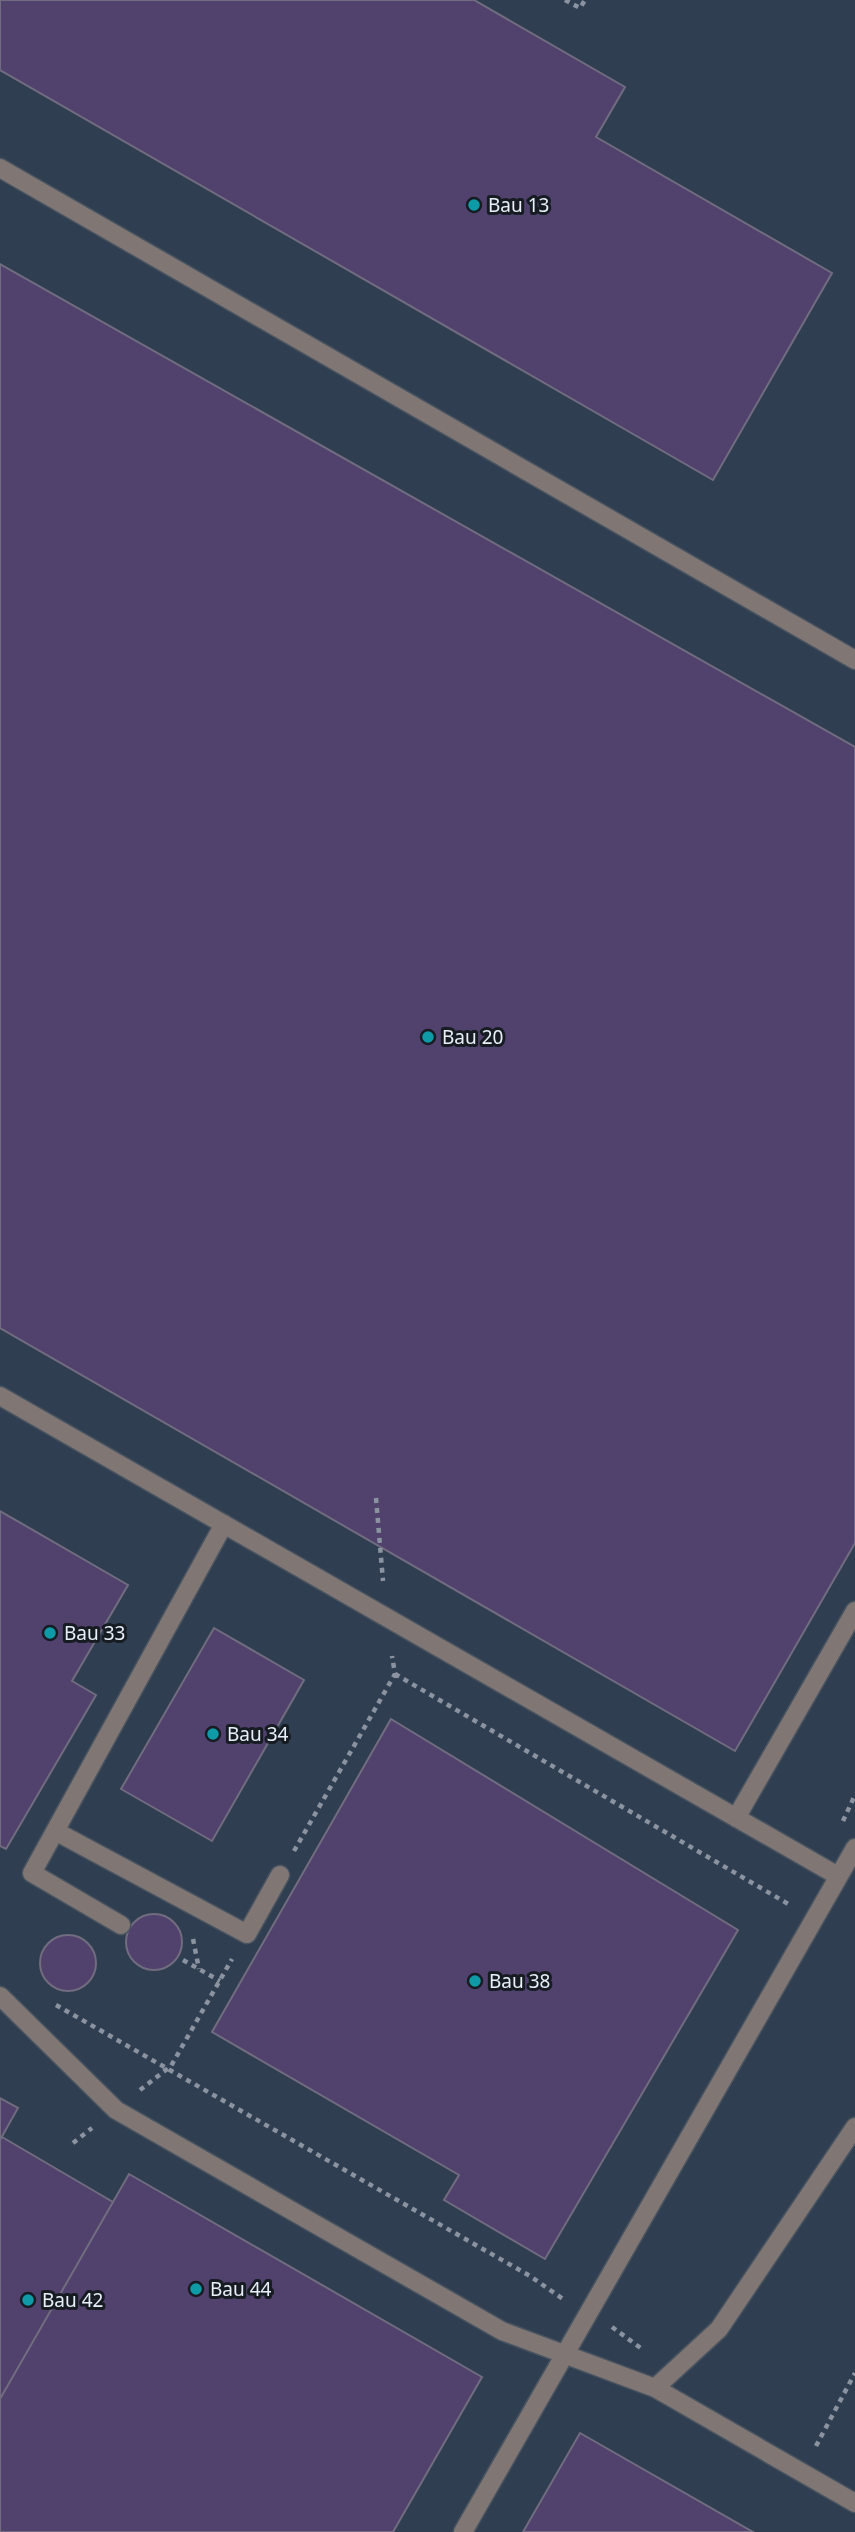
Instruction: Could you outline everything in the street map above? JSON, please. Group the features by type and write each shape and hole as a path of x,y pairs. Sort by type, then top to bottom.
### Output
{"lane":[{"path":"0,168 855,660"},
{"path":"0,1396 838,1876"},
{"path":"121,1925 32,1873 224,1524"},
{"path":"737,1818 855,1611"},
{"path":"55,1831 247,1934 280,1875"},
{"path":"463,2532 855,1848"},
{"path":"0,1996 116,2110 502,2332 566,2353 655,2388 855,2503"},
{"path":"655,2388 719,2329 855,2127"}],"path":[{"path":"565,0 580,8 585,0"},
{"path":"280,1875 395,1674 386,1616 376,1498"},
{"path":"171,2066 247,1934"},
{"path":"183,1960 220,1981"},
{"path":"48,2001 530,2276 564,2300"},
{"path":"801,2470 828,2427 855,2373"},
{"path":"848,2388 855,2386"}],"shaded area":[{"path":"0,0 855,0 855,2532 0,2532"}],"building":[{"name":"Bau 13","path":"0,0 474,0 625,87 596,137 832,273 713,480 0,70"},
{"name":"Bau 20","path":"0,264 855,747 855,1543 735,1751 0,1328"},
{"name":"Bau 33","path":"0,1511 128,1585 72,1681 96,1695 6,1849 0,1846"},
{"name":"Bau 34","path":"214,1628 304,1680 212,1841 121,1789"},
{"name":"Bau 38","path":"391,1719 738,1930 545,2259 444,2200 459,2175 212,2032"},
{"path":"154,1914 165,1916 174,1922 180,1931 180,1953 174,1962 165,1968 154,1970 143,1968 134,1962 128,1953 126,1942 128,1931 134,1922 143,1916"},
{"path":"68,1935 79,1937 88,1943 94,1952 94,1974 88,1983 79,1989 68,1991 57,1989 48,1983 42,1974 40,1963 42,1952 48,1943 57,1937"},
{"path":"0,2098 18,2108 0,2140"},
{"name":"Bau 42","path":"2,2137 113,2202 0,2399 0,2140"},
{"name":"Bau 44","path":"129,2174 482,2377 393,2532 0,2532 0,2399"},
{"path":"580,2433 753,2532 523,2532"}],"place":[{"name":"Bau 13","path":"474,205"},
{"name":"Bau 20","path":"428,1037"},
{"name":"Bau 33","path":"50,1633"},
{"name":"Bau 34","path":"213,1734"},
{"name":"Bau 38","path":"475,1981"},
{"name":"Bau 44","path":"196,2289"},
{"name":"Bau 42","path":"28,2300"}]}
